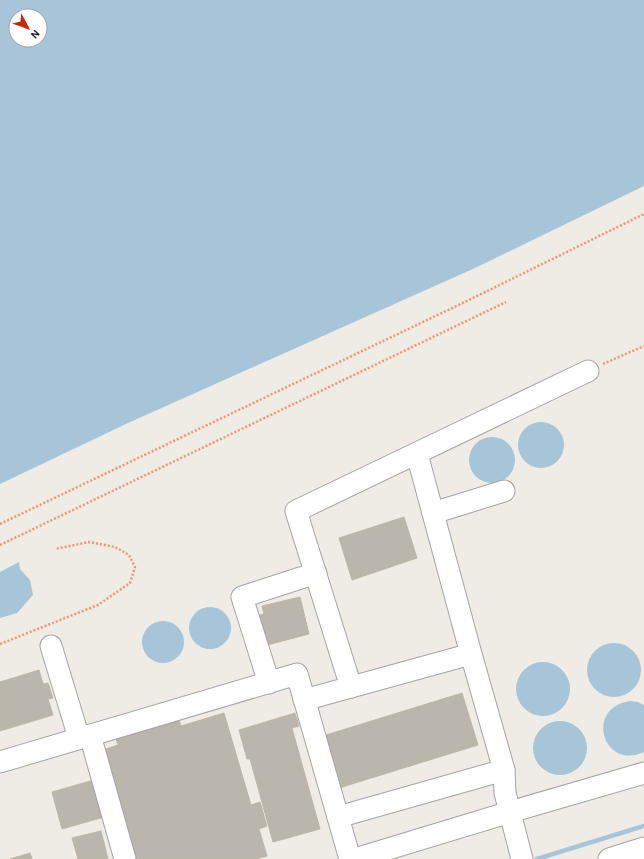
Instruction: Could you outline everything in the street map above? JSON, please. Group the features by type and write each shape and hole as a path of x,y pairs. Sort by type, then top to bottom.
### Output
{"street":[{"path":"351,687 296,511 588,371"},
{"path":"417,454 504,770 505,793 521,856"},
{"path":"433,513 504,491"},
{"path":"269,683 242,597 316,573"},
{"path":"51,646 85,737 125,859"},
{"path":"304,700 471,654"},
{"path":"0,762 297,674 350,859"},
{"path":"338,816 504,770"},
{"path":"355,859 644,773"},
{"path":"609,859 644,848"}],"path":[{"path":"0,524 469,300 644,214"},
{"path":"0,545 506,302"},
{"path":"588,371 644,346"},
{"path":"0,644 98,606 130,583 135,567 129,555 115,547 89,542 55,549"}],"water":[{"path":"0,0 644,0 644,186 475,268 128,423 0,484"},
{"path":"536,422 546,422 558,428 563,436 563,454 558,462 550,467 536,468 528,465 521,458 518,450 518,440 521,432 528,425"},
{"path":"487,437 497,437 509,443 514,451 514,469 509,477 501,482 487,483 479,480 472,473 469,465 469,455 472,447 479,440"},
{"path":"19,562 20,569 30,580 33,595 17,613 0,618 0,572"},
{"path":"210,607 225,613 231,628 225,643 210,649 195,643 189,628 195,613"},
{"path":"163,621 178,627 184,642 178,657 163,663 148,657 142,642 148,627"},
{"path":"609,643 619,643 629,647 637,655 641,665 641,675 637,685 629,693 619,697 609,697 599,693 591,685 587,675 587,665 591,655 599,647"},
{"path":"538,662 548,662 558,666 566,674 570,684 570,694 566,704 558,712 548,716 538,716 528,712 520,704 516,694 516,684 520,674 528,666"},
{"path":"630,701 638,702 644,705 644,752 630,756 618,753 609,746 604,736 603,725 607,715 616,706"},
{"path":"555,721 565,721 575,725 583,733 587,743 587,753 583,763 575,771 565,775 555,775 545,771 537,763 533,753 533,743 537,733 545,725"}],"building":[{"path":"404,517 417,558 352,580 339,538"},
{"path":"300,597 309,634 267,645 260,615 264,614 262,606"},
{"path":"39,670 43,684 48,683 53,698 48,699 53,715 0,731 0,682"},
{"path":"462,693 478,745 339,788 323,736"},
{"path":"224,713 251,805 260,802 267,826 259,829 267,856 256,859 136,859 103,750 118,745 116,739 179,720 181,726"},
{"path":"295,713 299,726 292,728 320,829 273,842 250,759 247,759 239,730"},
{"path":"94,780 104,817 62,829 52,792"},
{"path":"101,831 108,859 78,859 72,838"},
{"path":"30,853 32,859 10,859"}],"waterway":[{"path":"537,859 644,826"}]}
